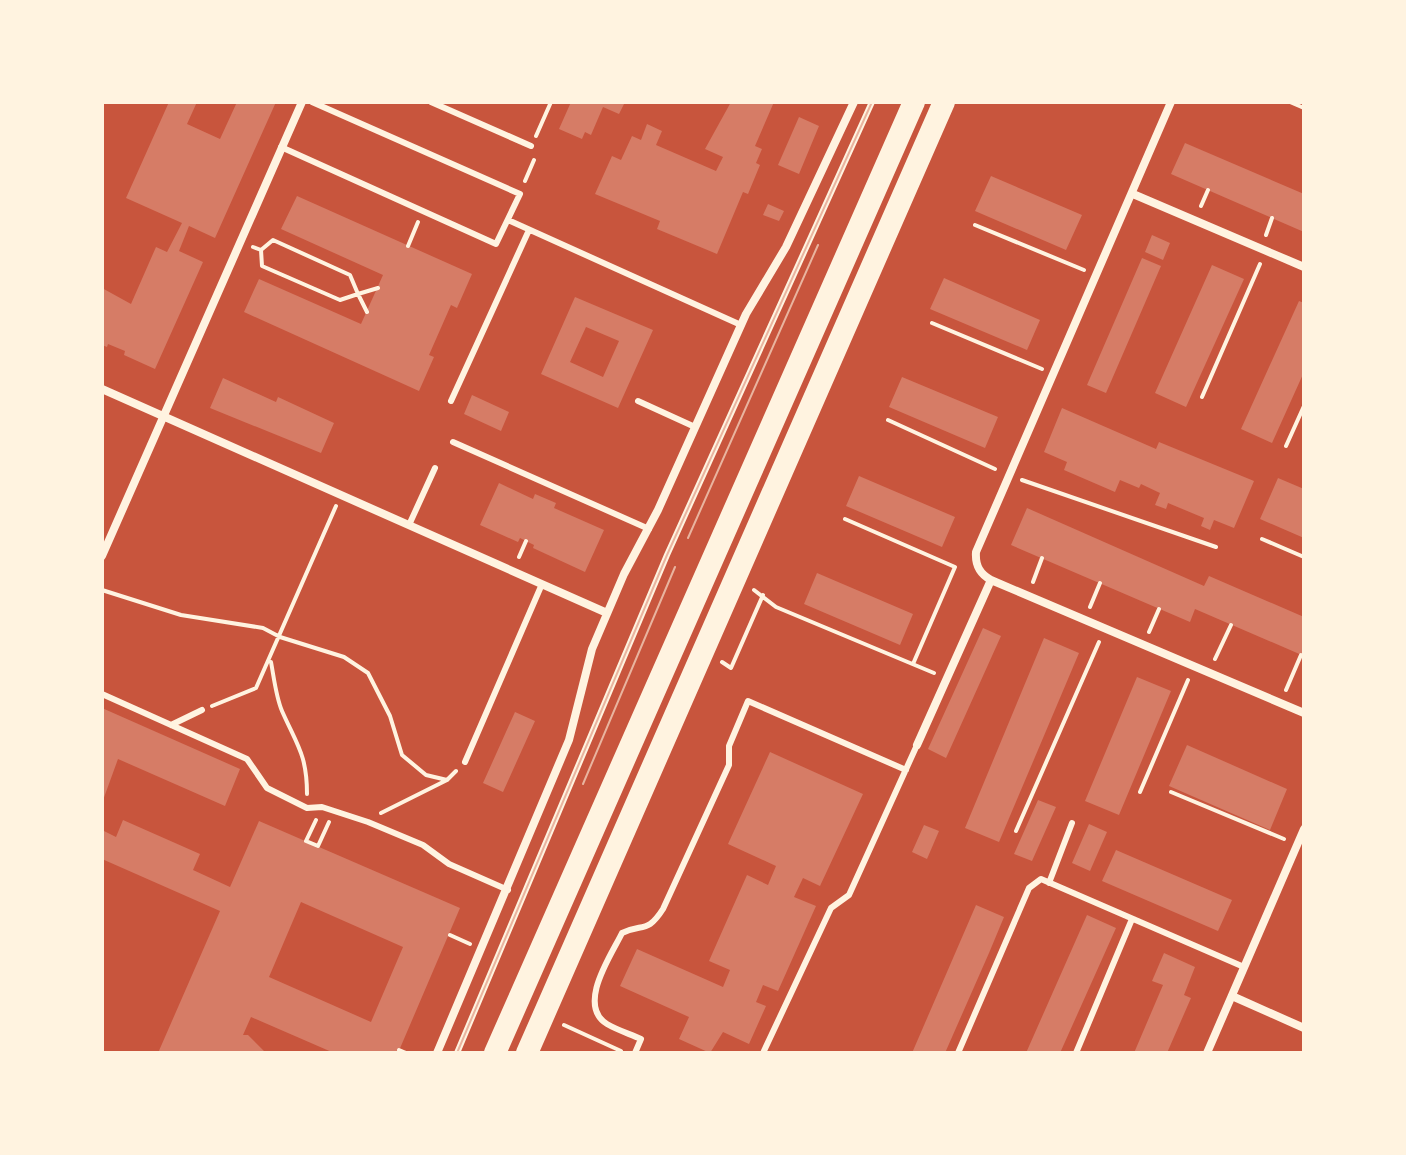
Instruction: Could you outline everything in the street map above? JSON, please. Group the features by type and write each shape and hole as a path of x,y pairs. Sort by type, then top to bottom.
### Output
{"highway":[{"path":"495,1053 914,102"},
{"path":"527,1053 944,102"}],"street":[{"path":"102,556 302,102"},
{"path":"437,1053 569,740 592,649 607,613 649,529 741,325 793,234 854,102"},
{"path":"1171,102 976,552 978,568 991,580 1304,713"},
{"path":"1133,194 1304,267"},
{"path":"102,389 607,613"},
{"path":"917,745 991,580"},
{"path":"1207,1053 1304,829"},
{"path":"1232,996 1304,1028"}],"lane":[{"path":"281,147 496,244 520,194 312,102"},
{"path":"431,102 531,146"},
{"path":"457,1053 667,555 872,102"},
{"path":"508,220 741,325"},
{"path":"451,401 529,230"},
{"path":"638,401 695,427"},
{"path":"453,442 649,529"},
{"path":"409,525 435,468"},
{"path":"465,762 542,584"},
{"path":"102,694 247,759 267,788 307,808 322,807 368,822 423,845 449,864 508,890"},
{"path":"635,1053 641,1039 604,1023 598,1015 595,1007 598,983 622,933 643,930 654,923 663,909 729,765 729,746 748,701 906,770"},
{"path":"171,725 202,710"},
{"path":"763,1053 831,908 849,895 917,745"},
{"path":"1049,883 1072,823"},
{"path":"958,1053 1029,888 1041,879 1244,967"},
{"path":"1076,1053 1132,919"}],"path":[{"path":"1290,102 1304,108"},
{"path":"408,246 418,222"},
{"path":"975,225 1098,276"},
{"path":"261,250 273,240 350,275 367,312"},
{"path":"253,247 261,250"},
{"path":"261,250 262,266 340,300 378,288"},
{"path":"1202,397 1266,251"},
{"path":"932,323 1055,375"},
{"path":"1286,446 1304,406"},
{"path":"888,420 1011,476 1216,547"},
{"path":"202,710 256,688 341,495"},
{"path":"845,519 955,567 913,664"},
{"path":"1262,539 1304,557"},
{"path":"519,557 526,541"},
{"path":"1028,596 1042,558"},
{"path":"1085,620 1100,583"},
{"path":"751,589 776,607 947,679"},
{"path":"102,590 181,615 263,628 280,637 344,657 368,673 390,716 402,755 426,775 447,780 415,793 358,830 330,820 318,846 306,841 308,837"},
{"path":"733,665 763,595"},
{"path":"1144,645 1159,609"},
{"path":"1208,673 1231,625"},
{"path":"1016,831 1105,628"},
{"path":"1280,703 1301,655"},
{"path":"270,660 281,710 299,741 307,774 307,808"},
{"path":"1140,792 1194,667"},
{"path":"1171,792 1297,845"},
{"path":"450,935 471,944"},
{"path":"558,1023 621,1053"},
{"path":"399,1050 406,1053"}],"building":[{"path":"169,102 197,102 187,124 220,139 237,102 276,102 215,238 189,226 179,251 203,262 155,369 124,355 125,351 108,344 107,347 102,345 102,288 131,304 156,247 167,252 182,223 126,198"},
{"path":"571,102 625,102 619,114 603,107 591,135 585,132 582,139 559,129"},
{"path":"731,102 774,102 755,146 762,149 756,163 760,165 748,194 743,192 717,254 657,229 660,221 595,194 612,156 621,160 632,136 641,140 647,124 662,131 656,145 716,171 723,157 705,149"},
{"path":"799,117 819,126 799,174 778,165"},
{"path":"1185,143 1304,194 1304,232 1171,174"},
{"path":"991,176 1082,215 1066,250 975,211"},
{"path":"297,196 472,274 457,308 451,305 429,355 434,357 419,391 244,312 259,279 361,324 383,275 281,229"},
{"path":"768,204 784,211 779,221 763,215"},
{"path":"1152,235 1170,243 1163,260 1145,252"},
{"path":"1142,258 1161,266 1106,393 1087,385"},
{"path":"1212,265 1244,279 1186,407 1155,393"},
{"path":"944,278 1040,320 1027,350 930,309"},
{"path":"575,297 653,330 618,408 541,374","holes":["586,327 619,341 603,377 570,362"]},
{"path":"1299,301 1304,303 1304,372 1272,443 1241,429"},
{"path":"902,377 998,417 985,448 889,407"},
{"path":"223,378 276,402 278,397 334,423 321,453 210,408"},
{"path":"472,395 509,412 501,431 464,414"},
{"path":"1062,408 1156,449 1159,442 1254,481 1234,528 1214,520 1210,530 1201,526 1204,518 1168,503 1166,509 1155,505 1160,493 1141,484 1139,488 1120,480 1115,492 1064,470 1067,462 1044,452"},
{"path":"859,476 955,517 942,547 846,506"},
{"path":"1278,478 1304,489 1304,538 1260,519"},
{"path":"499,483 533,499 535,494 556,503 554,508 604,530 585,572 533,548 534,545 520,538 518,542 480,525"},
{"path":"1027,508 1204,586 1209,576 1304,617 1304,656 1195,609 1190,622 1011,545"},
{"path":"817,573 913,614 900,645 804,604"},
{"path":"983,628 1001,636 946,758 928,749"},
{"path":"1044,638 1079,653 999,842 965,828"},
{"path":"1137,677 1171,691 1119,815 1085,801"},
{"path":"102,708 240,769 225,806 118,759 102,803"},
{"path":"515,712 535,721 503,792 483,783"},
{"path":"1187,745 1287,789 1270,830 1169,786"},
{"path":"770,752 863,794 820,886 803,878 794,897 816,906 778,991 763,985 756,1002 766,1006 749,1044 723,1032 710,1053 679,1039 689,1017 620,986 637,949 723,987 730,970 709,961 747,875 768,885 776,866 728,844"},
{"path":"1038,800 1056,807 1032,861 1014,854"},
{"path":"123,820 200,854 193,870 230,887 259,821 460,908 398,1053 334,1053 251,1017 243,1035 248,1035 266,1053 158,1053 220,911 102,859 102,830 116,837","holes":["301,902 403,947 371,1022 269,977"]},
{"path":"1089,824 1107,832 1090,871 1072,863"},
{"path":"924,825 939,831 927,859 912,852"},
{"path":"1116,850 1232,900 1218,931 1102,881"},
{"path":"976,905 1004,917 989,953 945,1053 912,1053"},
{"path":"1087,915 1116,928 1060,1053 1026,1053"},
{"path":"1164,953 1195,967 1184,995 1191,998 1167,1053 1134,1053 1163,985 1152,981"}],"tram line":[{"path":"457,1053 667,555 872,102"},
{"path":"688,538 818,245"},
{"path":"583,784 675,567"}]}
